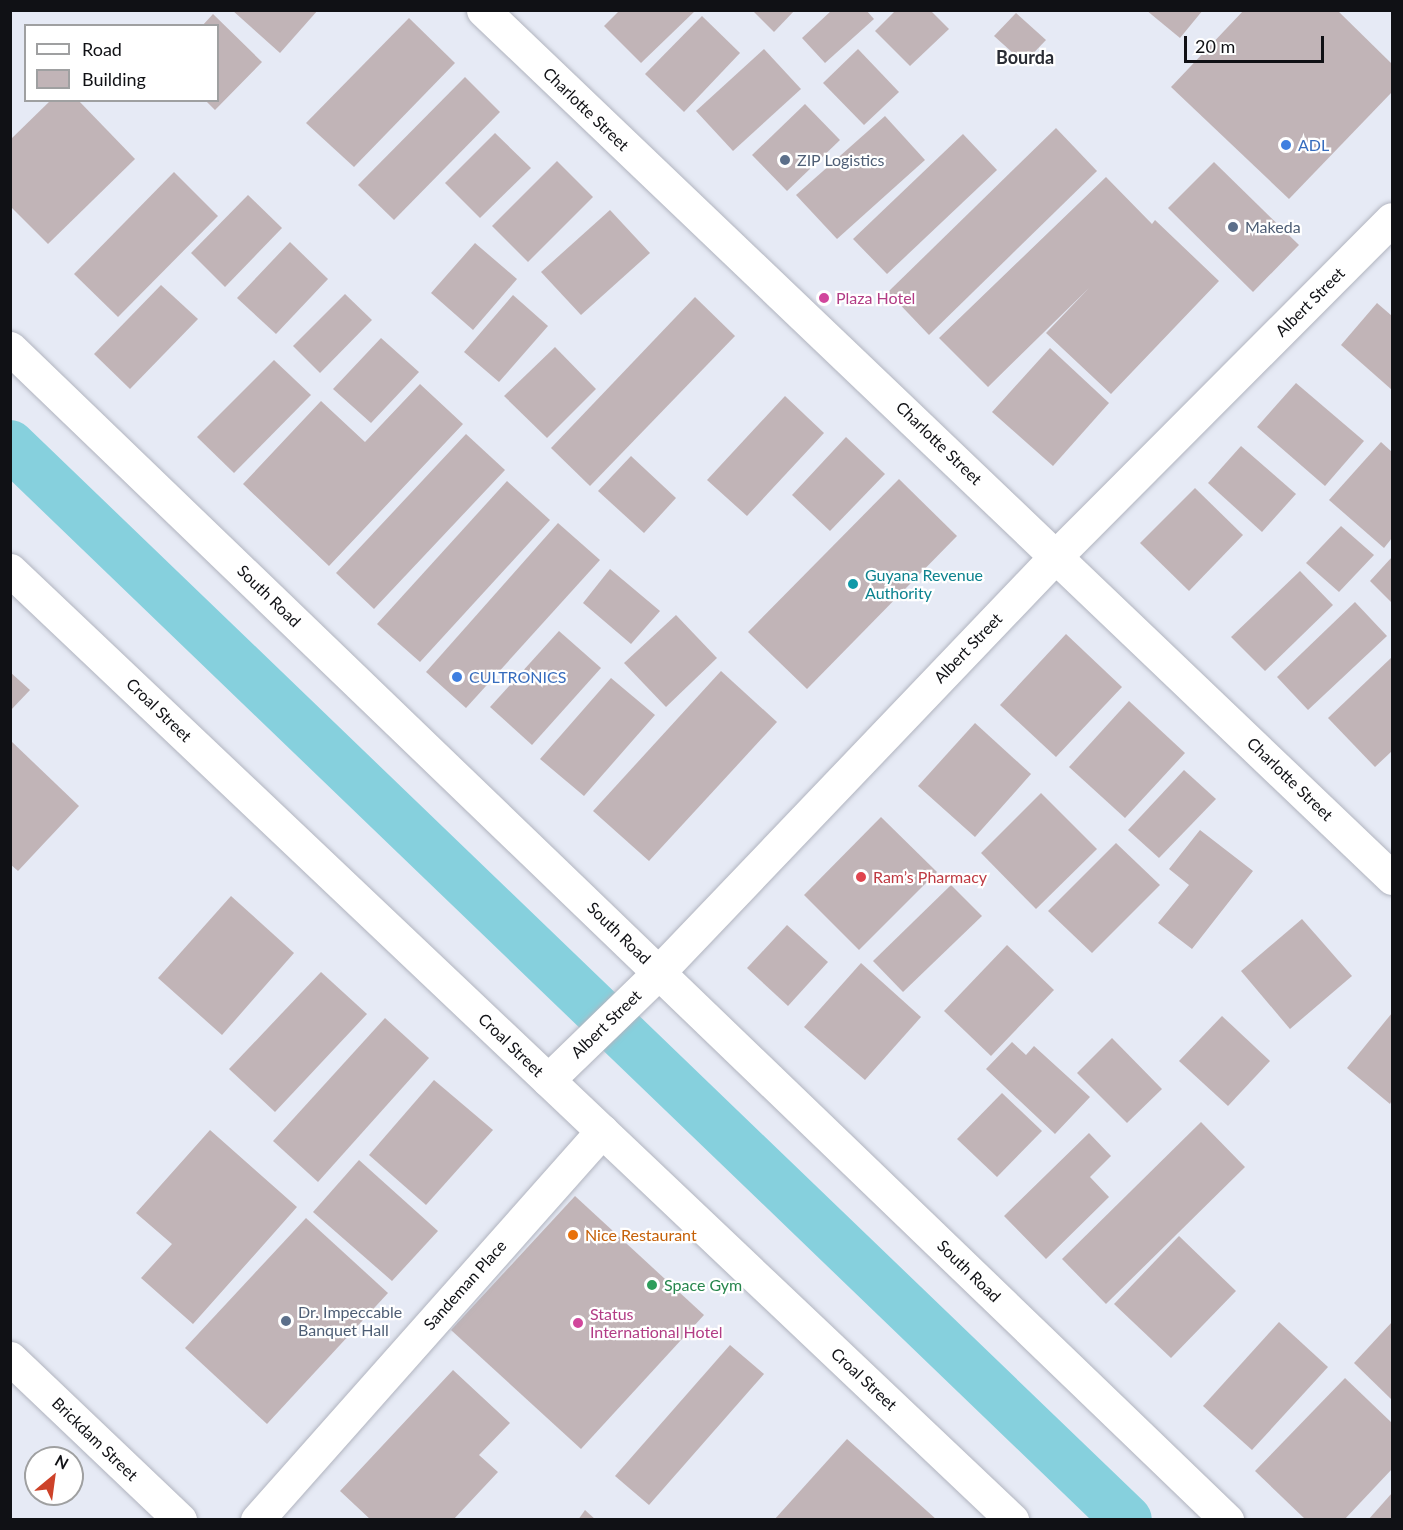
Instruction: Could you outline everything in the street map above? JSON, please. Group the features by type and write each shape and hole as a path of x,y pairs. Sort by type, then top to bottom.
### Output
{"street":[{"name":"Charlotte Street","path":"483,10 1057,555 1392,878"},
{"name":"Albert Street","path":"549,1080 654,977 1057,555 1392,219"},
{"name":"South Road","path":"10,348 654,977 1227,1520"},
{"name":"Croal Street","path":"10,570 1012,1520"},
{"name":"Sandeman Place","path":"256,1520 602,1131"},
{"name":"Brickdam Street","path":"10,1358 180,1520"}],"building":[{"path":"232,10 318,10 280,53"},
{"path":"620,10 696,10 641,63 604,26"},
{"path":"752,10 795,10 774,32"},
{"path":"832,10 866,10 874,19 825,63 802,38"},
{"path":"896,10 930,10 949,29 910,66 875,31"},
{"path":"1146,10 1203,10 1180,38"},
{"name":"ADL","path":"1244,10 1337,10 1392,64 1392,92 1289,199 1171,87"},
{"path":"1016,13 1046,40 1024,63 994,36"},
{"path":"213,14 262,62 215,110 207,102 219,102 219,24 204,24"},
{"path":"702,16 740,53 684,112 645,74"},
{"path":"409,18 455,63 354,167 306,123"},
{"path":"764,49 801,89 733,151 696,111"},
{"path":"858,49 899,92 864,125 823,83"},
{"path":"465,77 500,112 394,220 358,185"},
{"path":"49,102 80,102 135,159 48,244 10,206 10,140"},
{"path":"805,104 840,140 787,191 752,155"},
{"path":"885,116 925,160 837,239 796,195"},
{"path":"1056,128 1097,171 929,335 888,292"},
{"path":"495,133 531,168 480,218 445,183"},
{"path":"963,134 997,170 887,274 853,239"},
{"path":"557,161 593,197 528,262 492,226"},
{"name":"Makeda","path":"1214,162 1299,245 1253,292 1168,208"},
{"path":"174,172 218,216 118,317 74,274"},
{"path":"1106,177 1152,224 1155,220 1219,281 1111,394 1046,333 1089,288 988,387 939,338"},
{"path":"248,195 282,228 225,287 191,253"},
{"path":"610,210 650,253 581,315 541,272"},
{"path":"290,242 328,279 276,334 237,298"},
{"path":"475,243 517,279 473,330 431,293"},
{"path":"161,285 198,319 130,389 94,354"},
{"path":"345,294 372,320 320,373 293,346"},
{"path":"513,295 548,326 499,382 464,352"},
{"path":"695,297 735,336 590,486 551,448"},
{"path":"1377,303 1392,316 1392,390 1341,345"},
{"path":"381,338 419,372 371,423 333,389"},
{"path":"555,347 596,389 547,438 504,396"},
{"path":"1050,348 1109,403 1053,466 992,412"},
{"path":"274,360 311,395 234,473 197,437"},
{"path":"1296,383 1364,441 1325,486 1257,427"},
{"path":"420,384 463,424 329,566 243,484 321,401 365,442"},
{"path":"785,396 824,433 747,516 707,480"},
{"path":"466,434 505,470 374,609 336,573"},
{"path":"846,437 885,474 830,531 792,495"},
{"path":"1381,442 1392,452 1392,538 1384,548 1329,500"},
{"path":"1241,446 1296,494 1262,532 1208,483"},
{"path":"631,456 676,498 644,533 598,491"},
{"name":"Guyana Revenue Authority","path":"899,479 957,536 807,689 748,632"},
{"path":"507,481 550,520 420,662 377,624"},
{"path":"1195,488 1243,535 1189,591 1140,543"},
{"path":"558,523 600,560 466,708 426,672"},
{"path":"1341,526 1374,555 1339,592 1306,563"},
{"path":"1392,557 1392,603 1370,581"},
{"path":"610,569 660,611 631,644 583,603"},
{"path":"1300,571 1333,605 1265,671 1231,637"},
{"path":"1355,602 1387,636 1308,710 1277,677"},
{"path":"676,615 717,658 666,707 624,663"},
{"path":"559,631 601,668 532,745 490,707"},
{"path":"1066,634 1122,687 1056,757 1000,705"},
{"path":"1392,657 1392,751 1375,767 1328,718"},
{"path":"721,671 777,722 649,861 593,811"},
{"path":"10,672 30,690 10,711"},
{"path":"611,678 655,715 584,796 540,759"},
{"path":"1129,701 1185,753 1125,818 1069,767"},
{"path":"975,723 1031,774 975,837 918,786"},
{"path":"10,740 79,806 18,871 10,864"},
{"path":"1184,770 1216,799 1159,858 1128,830"},
{"path":"1041,793 1097,849 1036,909 981,853"},
{"path":"881,817 937,872 859,950 804,895"},
{"path":"1200,830 1253,871 1192,949 1158,923 1189,885 1169,869"},
{"path":"1116,843 1160,885 1092,953 1048,911"},
{"path":"951,885 982,916 903,992 873,961"},
{"path":"231,896 294,953 222,1035 158,978"},
{"path":"1302,919 1352,976 1290,1029 1241,971"},
{"path":"787,925 828,962 788,1006 747,968"},
{"path":"1007,945 1054,990 991,1056 944,1011"},
{"path":"861,963 921,1017 865,1080 804,1027"},
{"path":"321,972 367,1014 275,1112 229,1069"},
{"path":"1392,1013 1392,1100 1390,1104 1347,1068"},
{"path":"1222,1016 1270,1061 1228,1106 1179,1061"},
{"path":"385,1018 429,1058 318,1182 273,1141"},
{"path":"1112,1038 1162,1089 1127,1123 1077,1073"},
{"path":"1012,1042 1026,1055 1034,1046 1090,1097 1055,1134 986,1069"},
{"path":"434,1080 493,1130 426,1205 369,1155"},
{"path":"1002,1093 1042,1131 997,1177 957,1139"},
{"path":"1201,1122 1245,1167 1106,1304 1062,1259"},
{"path":"210,1130 297,1207 193,1324 141,1278 172,1244 136,1213"},
{"path":"1089,1133 1111,1156 1090,1177 1109,1197 1046,1259 1004,1216"},
{"path":"359,1160 438,1231 392,1281 313,1212"},
{"name":"Status International Hotel","path":"575,1196 704,1315 581,1449 451,1330"},
{"name":"Dr. Impeccable Banquet Hall","path":"306,1218 388,1293 267,1424 185,1348"},
{"path":"1179,1236 1236,1291 1171,1358 1114,1304"},
{"path":"1279,1322 1328,1367 1252,1450 1203,1406"},
{"path":"1392,1322 1392,1400 1354,1363"},
{"path":"730,1345 764,1374 649,1505 615,1476"},
{"path":"453,1370 510,1423 479,1455 498,1472 453,1520 371,1520 340,1491"},
{"path":"1345,1378 1392,1423 1392,1469 1344,1520 1306,1520 1255,1471"},
{"path":"847,1439 937,1520 774,1520"},
{"path":"1392,1493 1392,1520 1368,1520"},
{"path":"585,1510 596,1520 578,1520"}],"waterway":[{"path":"10,445 1127,1520"}],"place":[{"name":"ADL","path":"1286,145"},
{"name":"ZIP Logistics","path":"785,160"},
{"name":"Makeda","path":"1233,227"},
{"name":"Plaza Hotel","path":"824,298"},
{"name":"Guyana Revenue Authority","path":"853,584"},
{"name":"CULTRONICS","path":"457,677"},
{"name":"Ram’s Pharmacy","path":"861,877"},
{"name":"Nice Restaurant","path":"573,1235"},
{"name":"Space Gym","path":"652,1285"},
{"name":"Dr. Impeccable Banquet Hall","path":"286,1321"},
{"name":"Status International Hotel","path":"578,1323"}],"district":[{"name":"Bourda","path":"1025,57"}]}
